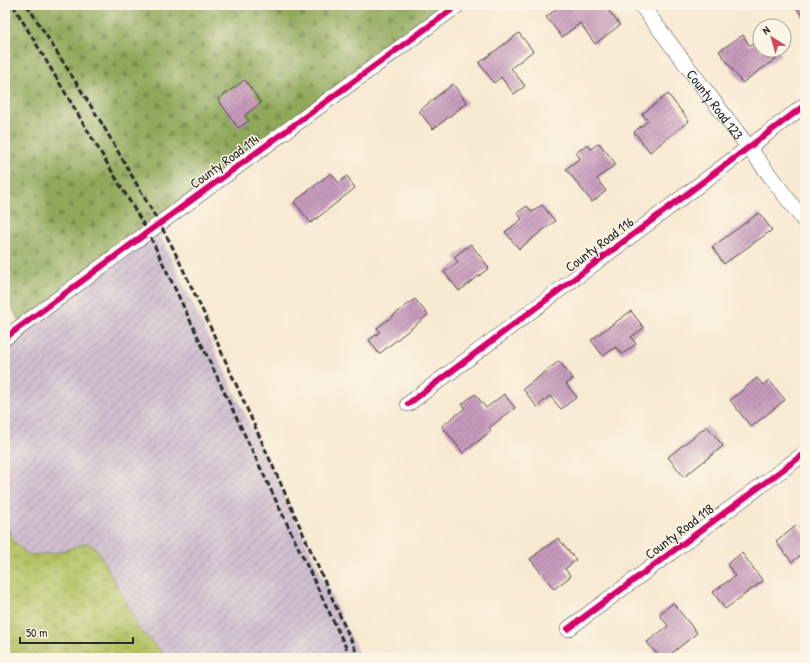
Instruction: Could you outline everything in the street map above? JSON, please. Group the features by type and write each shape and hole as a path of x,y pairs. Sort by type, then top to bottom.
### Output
{"street":[{"name":"County Road 114","path":"5,338 458,5"},
{"name":"County Road 123","path":"641,5 805,222"},
{"name":"County Road 116","path":"408,404 805,105"},
{"name":"County Road 118","path":"568,629 805,453"}],"shaded area":[{"path":"155,225 361,658 168,658 138,628 127,604 97,549 87,543 56,553 29,555 16,543 5,524 5,334"}],"green space":[{"path":"5,5 460,5 20,324 5,293"},
{"path":"5,524 15,543 29,555 56,553 87,543 97,549 127,604 138,628 168,658 5,658"}],"building":[{"path":"562,5 604,5 620,25 595,44 580,23 562,37 546,17"},
{"path":"798,5 805,5 805,20 796,7"},
{"path":"519,33 533,51 511,68 525,86 514,94 501,77 494,83 479,63"},
{"path":"743,35 750,46 752,45 752,58 777,58 742,83 719,51"},
{"path":"245,80 261,103 245,115 249,121 238,128 218,99"},
{"path":"453,84 467,103 433,129 419,111"},
{"path":"668,94 689,121 650,152 634,132 648,121 642,114"},
{"path":"599,143 616,164 597,179 606,191 592,202 566,169 580,158 576,153 587,144 591,149"},
{"path":"331,173 339,183 347,176 355,188 311,223 294,202"},
{"path":"542,205 555,221 519,249 505,232 522,219 517,213 527,206 532,212"},
{"path":"759,213 772,230 724,264 712,247"},
{"path":"471,244 489,268 459,291 444,272 458,262 454,257"},
{"path":"415,299 428,315 379,354 369,340 380,332 377,328"},
{"path":"631,311 644,328 631,337 636,344 622,354 616,347 603,356 591,340"},
{"path":"559,361 573,379 566,384 577,397 561,409 550,396 537,407 523,389"},
{"path":"757,378 763,385 769,380 785,400 751,427 730,400"},
{"path":"475,394 486,408 504,394 515,408 489,428 491,431 463,453 442,426 465,408 462,404"},
{"path":"707,426 723,446 684,477 668,457"},
{"path":"797,525 805,535 805,552 792,562 776,542"},
{"path":"558,538 576,560 565,569 571,576 554,589 530,559"},
{"path":"742,553 763,581 725,609 713,592 735,576 727,564"},
{"path":"673,603 697,633 666,658 660,658 647,642 668,626 659,614"}],"railway":[{"path":"13,5 148,232 351,658"},
{"path":"27,5 101,122 171,244 208,322 359,658"}],"cycle path":[{"path":"5,338 458,5"},
{"path":"408,404 805,105"},
{"path":"568,629 805,453"}]}
